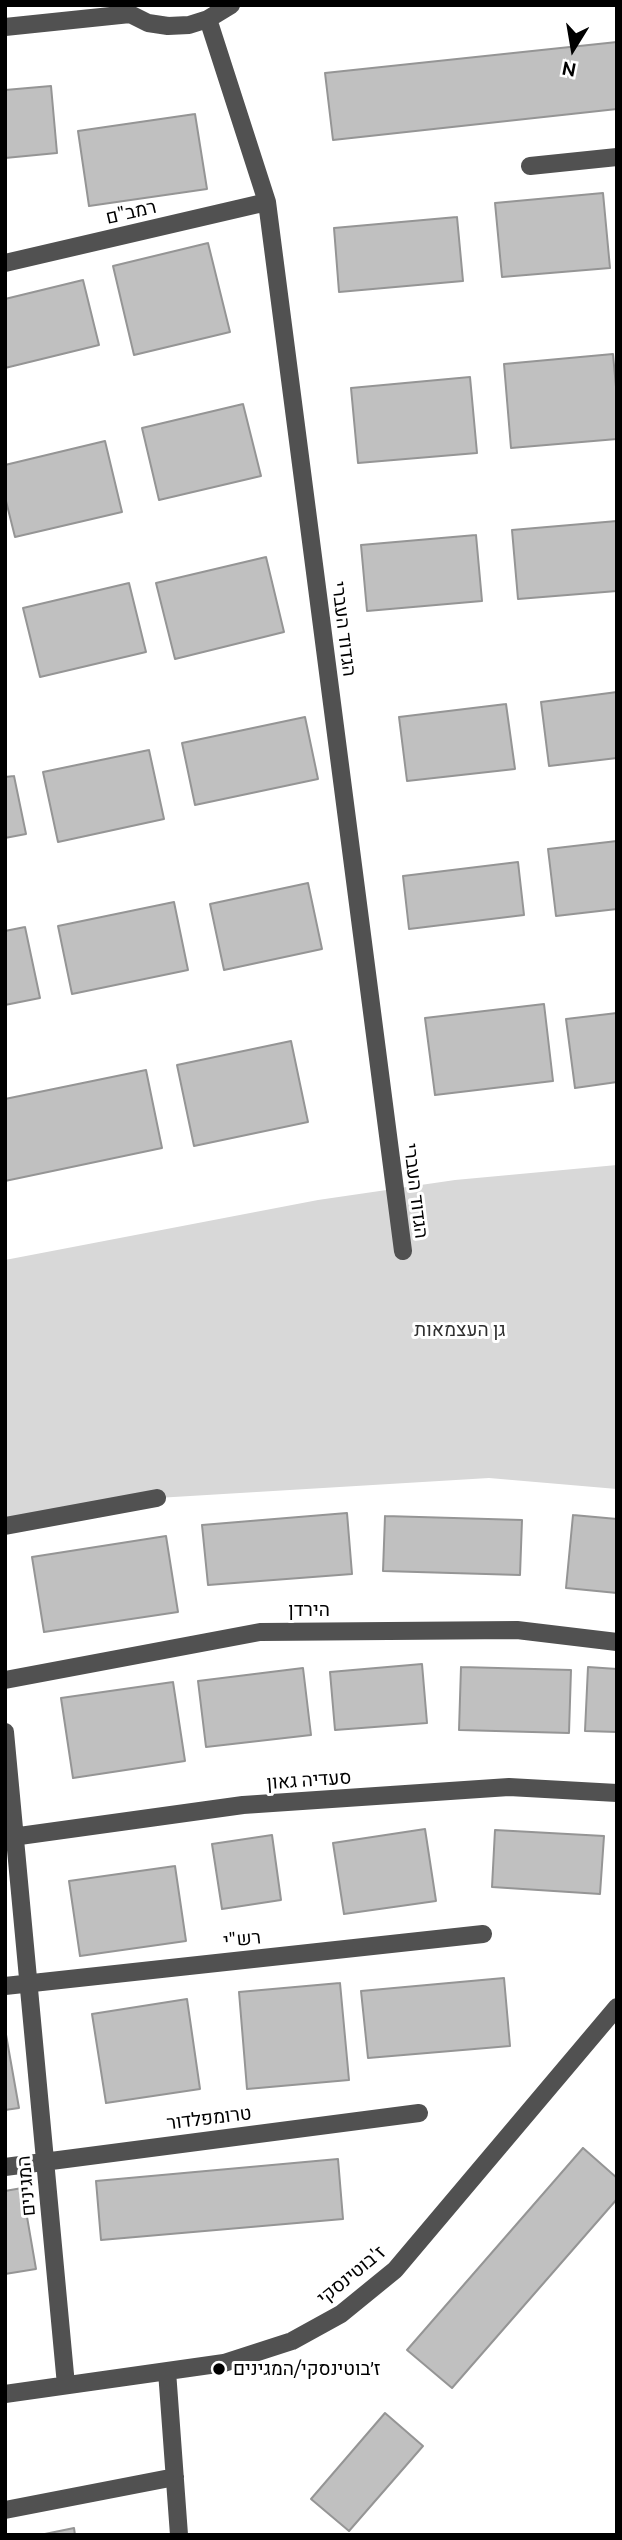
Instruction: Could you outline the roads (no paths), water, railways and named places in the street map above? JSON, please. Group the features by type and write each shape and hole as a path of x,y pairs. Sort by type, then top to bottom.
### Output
{"street":[{"path":"5,27 124,10 148,23 189,25 208,19 231,5"},
{"name":"הגדוד העברי","path":"208,19 267,202 403,1251"},
{"path":"530,166 617,157"},
{"name":"רמב\"ם","path":"5,263 267,202"},
{"path":"5,1526 157,1498"},
{"name":"הירדן","path":"5,1680 260,1632 517,1630 617,1642"},
{"name":"המגינים","path":"5,1732 10,1837 29,1983 66,2385"},
{"name":"סעדיה גאון","path":"10,1837 257,1804 509,1787 617,1793"},
{"name":"רש\"י","path":"5,1986 483,1934"},
{"name":"ז'בוטינסקי","path":"5,2394 224,2363 292,2341 341,2314 395,2270 617,2007"},
{"name":"טרומפלדור","path":"5,2167 419,2113"},
{"path":"167,2371 179,2535"},
{"path":"5,2510 175,2477"}],"place":[{"name":"ז׳בוטינסקי/המגינים","path":"219,2369"}],"park label":[{"name":"גן העצמאות","path":"460,1330"}]}
